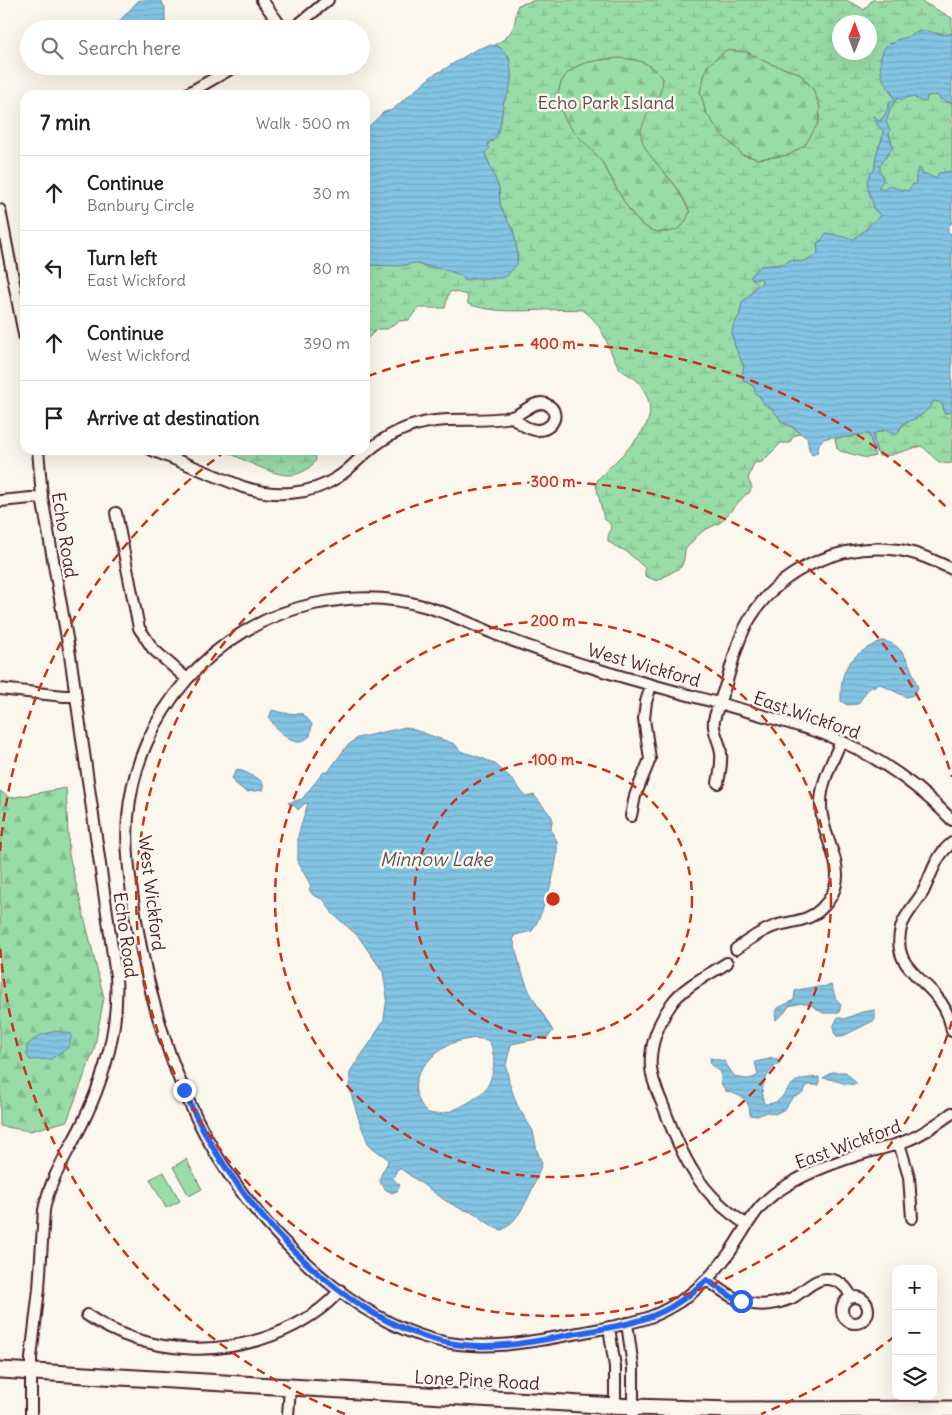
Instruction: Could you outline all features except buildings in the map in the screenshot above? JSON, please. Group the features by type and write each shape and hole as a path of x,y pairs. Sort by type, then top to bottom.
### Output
{"street":[{"path":"262,0 276,20"},
{"path":"304,20 328,0"},
{"path":"194,90 220,75"},
{"path":"0,210 20,314"},
{"path":"370,450 389,436 411,426 438,420 514,417"},
{"name":"Echo Road","path":"31,1415 31,1358 41,1269 46,1198 54,1176 84,1120 95,1094 112,1038 117,1003 116,976 70,655 42,497 38,455"},
{"path":"164,455 249,489 270,493 292,492 326,485 364,455"},
{"path":"0,501 42,497"},
{"path":"116,513 139,628 153,649 187,679"},
{"path":"718,783 721,751 714,726 719,704 737,645 751,616 774,590 801,570 829,556 852,551 899,550 923,556 952,569"},
{"name":"West Wickford","path":"609,1327 501,1346 468,1346 424,1336 394,1324 340,1290 302,1259 272,1228 251,1204 226,1170 200,1124 187,1096 166,1039 148,978 137,925 128,863 129,809 138,766 150,736 166,707 187,679 202,663 224,645 246,631 277,616 316,604 348,599 369,599 403,602 428,607 560,658 719,704"},
{"path":"631,816 635,796 650,759 644,719 651,685"},
{"path":"0,689 75,696"},
{"name":"East Wickford","path":"719,704 790,723 841,741 860,750 896,772 924,793 952,820"},
{"path":"736,949 770,928 797,922 812,916 820,910 831,896 837,880 836,861 822,824 820,804 824,783 841,741"},
{"path":"952,843 935,862 923,892 904,920 900,939 903,959 914,975 941,1002 948,1016 952,1031"},
{"path":"727,963 681,993 671,1004 657,1032 652,1048 651,1068 655,1086 673,1132 692,1172 713,1198 733,1216 746,1224"},
{"name":"East Wickford","path":"609,1327 649,1317 670,1308 707,1280 733,1247 746,1224 766,1200 791,1182 830,1164 899,1143 929,1129 952,1113"},
{"path":"899,1143 909,1177 912,1218"},
{"path":"707,1280 732,1297 751,1304 761,1305 780,1302 794,1296 814,1282 826,1278 846,1287 851,1297"},
{"path":"86,1315 120,1334 147,1342 182,1348 214,1349 267,1338 284,1331 316,1312 340,1290"},
{"path":"627,1323 633,1367 633,1411"},
{"path":"609,1327 616,1382 615,1406"},
{"path":"612,1345 630,1342"},
{"name":"Lone Pine Road","path":"0,1370 615,1406 633,1411 731,1410 868,1413 952,1410"},
{"path":"288,1415 290,1388"}],"green space":[{"path":"536,0 846,0 864,10 872,0 919,0 952,18 952,33 899,39 891,44 881,57 882,77 894,98 888,105 887,113 877,123 883,130 883,134 877,153 875,169 872,172 869,192 873,200 874,210 882,216 854,239 824,237 817,244 818,253 812,258 801,262 794,260 784,264 760,266 755,273 754,280 760,278 763,283 753,289 750,296 742,302 740,314 732,333 744,367 743,380 754,387 760,398 776,413 782,422 800,433 793,437 789,443 781,443 762,462 754,463 748,479 752,487 749,493 721,522 703,531 696,537 685,550 681,567 657,581 645,576 645,568 626,551 608,541 611,527 604,519 596,485 598,479 641,433 649,417 649,404 640,384 619,367 604,335 591,317 583,310 510,311 482,308 468,304 467,295 451,291 445,308 418,308 409,320 399,321 387,329 377,329 370,336 370,265 404,265 414,263 426,267 442,268 470,279 492,279 517,264 517,250 513,229 509,225 500,205 499,188 485,153 489,149 487,146 501,122 503,104 511,79 509,56 495,45 510,32 515,21 518,5","holes":["726,50 747,52 768,63 799,73 813,89 820,107 819,122 805,145 789,155 758,159 743,155 722,135 706,113 700,92 707,66","625,58 643,62 653,68 663,78 658,97 644,121 641,135 647,151 677,188 690,212 684,224 675,230 655,231 640,223 622,198 602,162 574,132 560,108 559,90 561,82 574,68 584,63"]},
{"path":"725,50 747,52 768,63 799,73 813,89 820,107 819,122 805,145 789,155 758,159 743,155 722,135 706,113 700,92 707,66"},
{"name":"Echo Park Island","path":"618,58 643,62 653,68 663,78 663,88 656,100 650,155 677,188 690,212 684,224 675,230 655,231 640,223 622,198 602,162 574,132 560,108 559,90 561,82 574,68 584,63"},
{"path":"937,95 952,103 952,169 949,172 939,173 936,179 922,175 921,170 916,184 908,191 878,188 880,165 893,147 886,122 895,101 898,98 905,99 909,96 926,101 927,96"},
{"path":"933,401 943,405 944,413 952,412 952,463 937,461 921,446 891,455 879,456 874,444 875,433 886,430 894,434 899,431 903,424 924,413"},
{"path":"863,433 869,434 875,456 867,458 840,451 837,448 835,438 851,437"},
{"path":"233,455 315,455 316,460 308,469 293,475 282,474 256,466"},
{"path":"66,788 69,855 104,998 94,1050 67,1121 30,1131 0,1126 0,791 10,798"},
{"path":"186,1159 202,1189 189,1196 173,1167"},
{"path":"164,1172 180,1201 166,1208 150,1179"}],"water":[{"path":"139,0 160,0 165,7 165,20 120,20"},
{"path":"926,31 947,35 952,33 952,103 940,99 937,95 927,96 926,102 911,97 902,100 898,98 895,101 886,122 890,130 889,135 893,147 880,165 883,179 878,188 886,190 886,187 890,185 908,191 913,184 916,184 916,175 919,169 921,169 922,175 926,174 936,179 939,173 949,172 952,169 952,223 948,227 948,232 952,234 952,412 944,413 943,405 934,401 924,413 903,424 898,432 894,434 884,430 875,433 873,436 877,453 873,448 869,434 861,434 824,439 819,444 817,453 812,455 807,438 790,425 783,423 772,409 764,404 760,396 756,394 754,387 743,380 742,373 744,367 735,346 732,333 733,326 740,314 742,302 750,296 753,289 763,282 760,278 754,280 750,277 760,266 784,264 791,260 801,262 812,258 818,253 817,244 826,233 854,239 867,229 871,223 882,216 874,210 868,189 868,179 875,169 877,153 883,134 883,130 878,126 873,117 874,115 878,121 881,121 894,98 882,77 881,56 889,43 893,44 896,40 908,37 913,33"},
{"path":"489,45 497,46 503,50 510,61 511,84 503,103 499,129 492,142 489,142 488,146 490,148 485,153 499,188 500,205 513,229 517,250 517,264 507,276 500,278 474,278 464,281 463,277 453,272 414,263 400,266 370,265 370,125 384,112 392,110 433,75 475,50"},
{"path":"881,641 896,646 901,651 910,665 918,688 913,695 906,697 880,684 868,689 858,704 847,705 841,701 842,679 845,671 854,657"},
{"path":"272,710 283,713 303,714 312,724 310,736 300,742 295,742 286,737 269,718"},
{"name":"Minnow Lake","path":"406,727 455,744 460,751 495,764 510,777 526,797 534,795 552,817 551,830 557,842 557,852 546,901 532,931 515,935 513,938 520,967 529,991 553,1031 548,1037 511,1044 506,1065 509,1082 517,1105 533,1131 537,1151 542,1163 522,1210 502,1230 495,1228 474,1213 446,1201 401,1169 397,1169 393,1179 400,1185 397,1191 392,1193 385,1189 380,1179 388,1159 368,1143 349,1087 350,1073 353,1067 384,1019 387,997 383,972 358,936 333,914 324,900 313,895 309,889 311,886 298,862 298,836 308,803 298,810 295,806 288,803 302,799 322,774 328,772 346,747 357,738","holes":["476,1038 487,1040 492,1048 494,1066 489,1083 483,1092 452,1111 435,1114 425,1110 416,1094 416,1081 421,1069 436,1053 453,1043"]},
{"path":"237,769 260,780 263,784 263,790 246,792 232,778"},
{"path":"831,985 836,999 841,1004 839,1013 823,1013 811,1005 802,1003 789,1006 776,1020 775,1015 778,1008 794,1000 795,991"},
{"path":"875,1010 875,1020 845,1035 838,1037 834,1033 834,1025 838,1017 844,1019 862,1012"},
{"path":"54,1031 72,1034 69,1047 51,1059 30,1060 27,1055 27,1045 39,1036"},
{"path":"710,1058 724,1061 734,1076 746,1079 758,1075 755,1062 774,1058 780,1062 765,1080 762,1091 764,1104 779,1100 795,1082 800,1080 819,1077 819,1085 807,1085 803,1093 792,1098 785,1109 775,1114 767,1112 757,1116 750,1115 750,1109 743,1098 726,1091 721,1083 721,1072 711,1065"},
{"path":"832,1072 846,1072 857,1084 848,1084 823,1078"}],"route":[{"path":"184,1090 200,1124 226,1170 251,1204 290,1247 340,1290 380,1317 416,1334 468,1346 501,1346 533,1342 649,1317 670,1308 707,1280 741,1301"}]}
